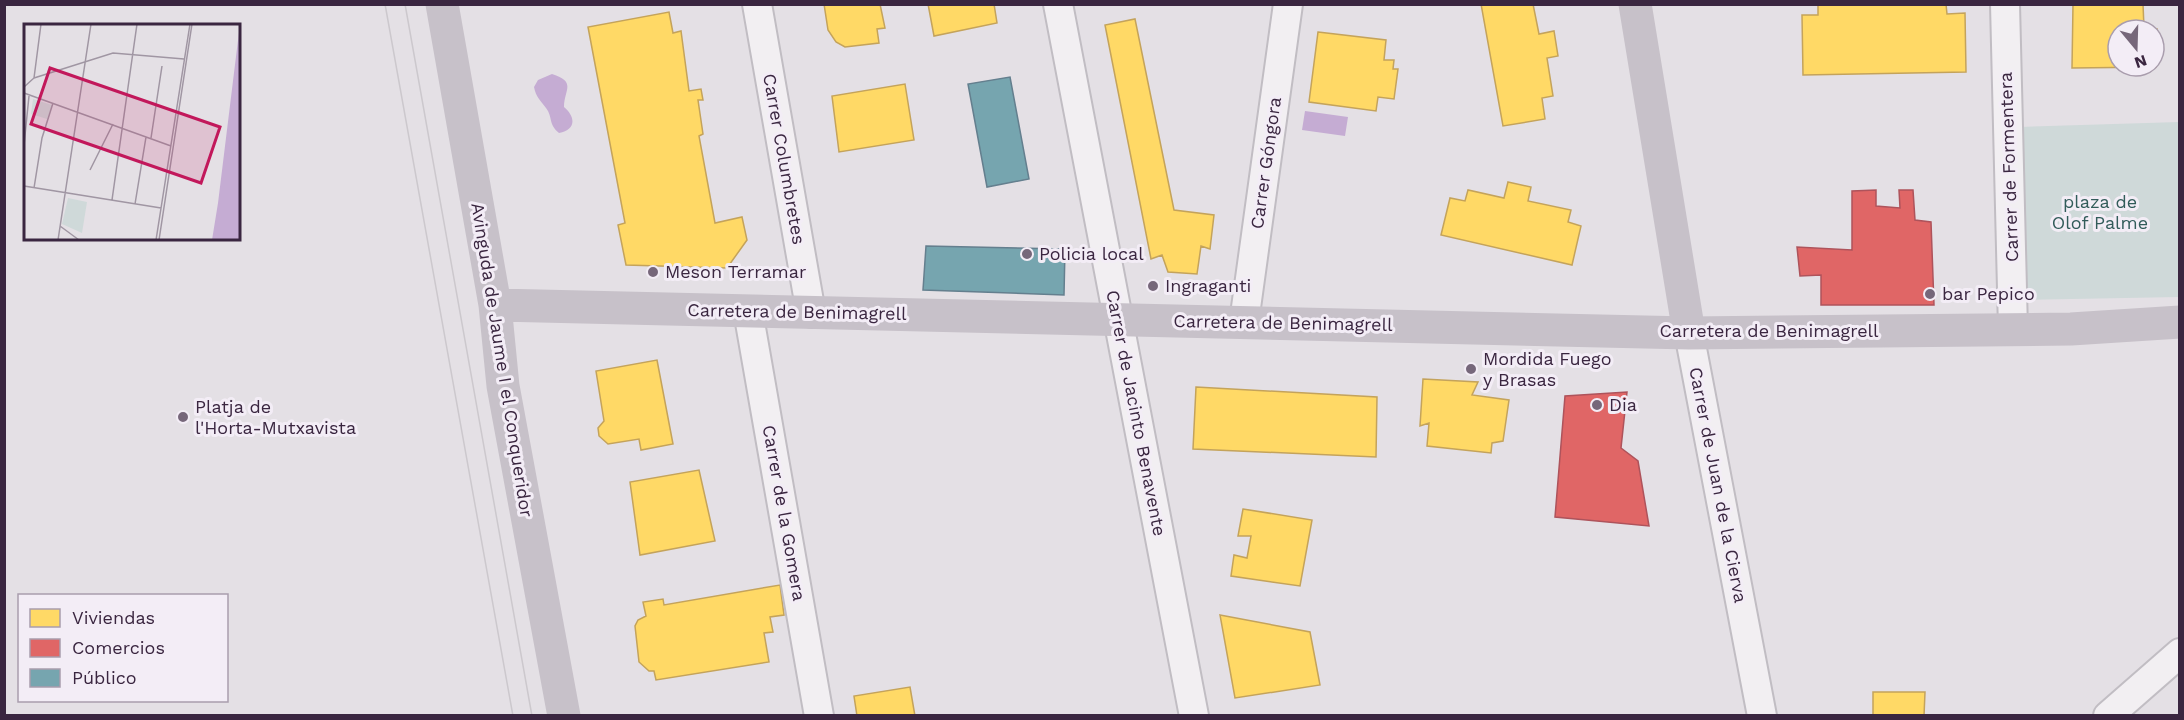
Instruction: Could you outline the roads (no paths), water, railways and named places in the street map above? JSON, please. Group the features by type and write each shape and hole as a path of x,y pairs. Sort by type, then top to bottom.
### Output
{"street":[{"name":"Avinguda de Jaume I el Conqueridor","path":"442,4 495,305 503,386 564,716"},
{"name":"Carrer Columbretes","path":"757,4 811,313"},
{"name":"Carrer de Jacinto Benavente","path":"1058,4 1194,716"},
{"name":"Carrer Góngora","path":"1244,322 1288,4"},
{"name":"Carrer de Juan de la Cierva","path":"1635,4 1689,333 1762,716"},
{"name":"Carrer de Formentera","path":"2004,4 2013,330"},
{"name":"Carretera de Benimagrell","path":"495,305 1689,333 2071,329 2180,322"},
{"name":"Carrer de la Gomera","path":"748,311 819,716"},
{"name":"Carretera de Benimagrell","path":"2071,329 2180,335"},
{"path":"2108,716 2178,654"}],"tram line":[{"path":"385,4 513,716"},
{"path":"405,4 532,716"}],"place":[{"name":"Policia local","path":"1027,254"},
{"name":"Meson Terramar","path":"653,272"},
{"name":"Ingraganti","path":"1153,286"},
{"name":"bar Pepico","path":"1930,294"},
{"name":"Mordida Fuego y Brasas","path":"1471,369"},
{"name":"Dia","path":"1597,405"},
{"name":"Platja de l'Horta-Mutxavista","path":"183,417"}],"park label":[{"name":"plaza de Olof Palme","path":"2100,212"}]}
